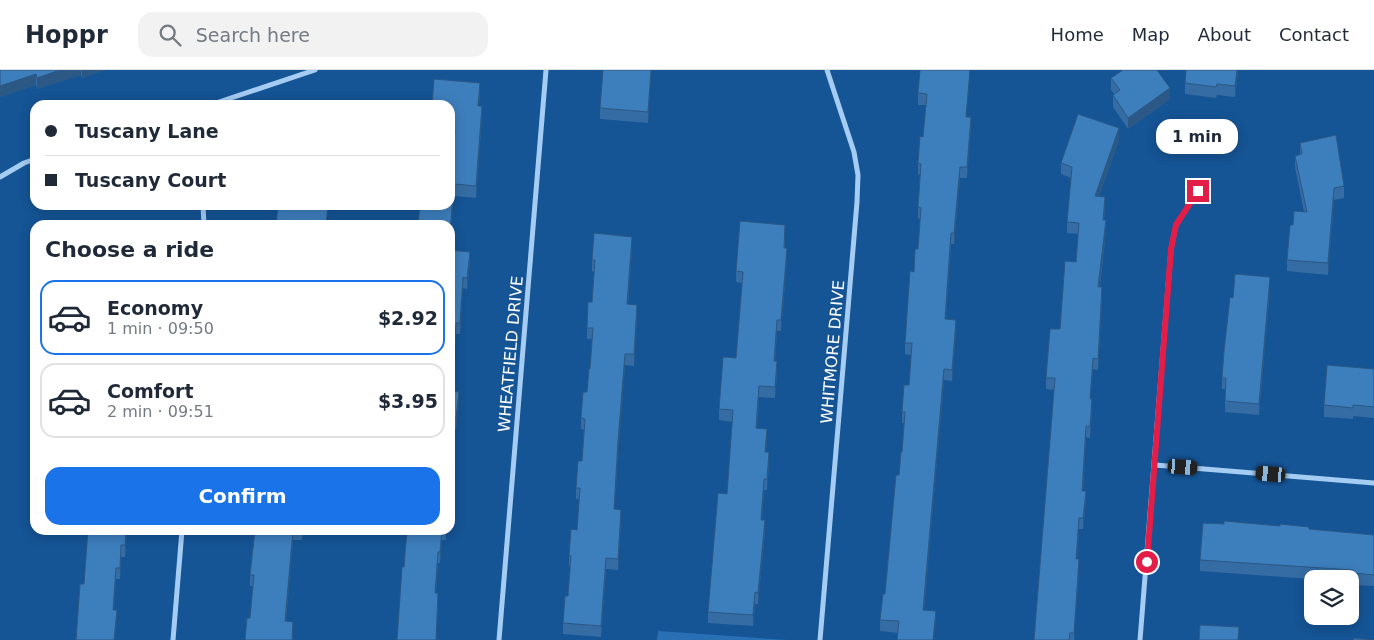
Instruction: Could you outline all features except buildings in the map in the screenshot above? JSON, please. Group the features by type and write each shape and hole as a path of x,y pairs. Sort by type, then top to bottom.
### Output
{"street":[{"path":"225,100 315,70"},
{"name":"WHEATFIELD DRIVE","path":"499,640 546,70"},
{"name":"WHITMORE DRIVE","path":"820,640 858,175 854,152 826,70"},
{"path":"0,177 30,161"},
{"path":"1140,640 1171,249 1176,225 1198,191"},
{"path":"1155,465 1374,483"},
{"path":"173,640 182,535"}],"shaded area":[{"path":"658,631 788,640 657,640"}],"route":[{"path":"1147,562 1171,249 1176,225 1198,191"}]}
